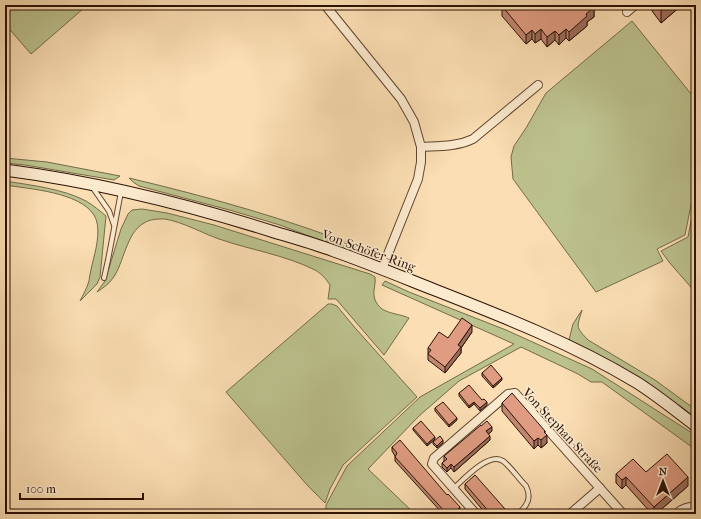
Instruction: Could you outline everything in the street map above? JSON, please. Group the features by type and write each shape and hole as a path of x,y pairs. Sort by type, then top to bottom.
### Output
{"main road":[{"name":"Von-Schöfer-Ring","path":"5,170 54,176 180,204 226,216 333,250 467,303 573,348 637,382 696,426"}],"street":[{"path":"325,5 401,99 414,122 421,147 421,162 418,179 382,269"},
{"path":"627,12 635,5"},
{"path":"421,147 463,144 473,139 538,84"},
{"name":"Von-Stephan-Straße","path":"476,514 432,464 434,458 508,394 515,393 623,514"},
{"name":"Von-Stephan-Straße","path":"570,514 600,488"},
{"path":"676,514 681,510 693,506 696,507"}],"lane":[{"path":"90,184 109,211 114,225"},
{"path":"104,278 122,190"},
{"path":"453,489 485,461 492,459 502,461 526,486 528,491 529,498 526,505 518,514"}],"green space":[{"path":"5,5 81,5 84,8 31,54 5,24"},
{"path":"632,21 696,100 696,180 685,235 657,249 663,261 596,292 513,179 511,157 514,146 546,93"},
{"path":"5,158 47,162 120,176 114,180 5,163"},
{"path":"129,178 248,209 364,249 361,256 280,225 139,186"},
{"path":"5,181 68,193 86,201 106,216 100,277 97,284 80,301 89,281 97,241 98,230 94,215 87,207 66,196 40,190 5,185"},
{"path":"696,194 696,293 661,251 688,237"},
{"path":"142,209 167,213 214,225 370,274 375,277 374,296 379,307 388,312 409,318 384,355 336,299 328,299 330,285 320,273 292,260 231,243 186,225 165,219 149,221 138,228 129,241 117,272 108,284 97,292 105,281 121,229 128,214 132,210"},
{"path":"385,281 506,330 592,369 692,433 696,437 696,450 602,382 591,382 578,374 521,347 459,381 419,416 368,469 415,514 326,514 326,505 347,466 420,397 514,344 382,285"},
{"path":"328,304 337,306 417,397 343,465 330,489 325,503 308,486 226,392"},
{"path":"582,310 578,326 588,340 655,380 696,410 696,420 569,340 573,324"}],"building":[{"path":"592,5 594,7 586,14 587,16 569,32 566,29 559,35 555,31 547,37 541,29 535,34 532,30 526,35 502,6"},
{"path":"658,5 666,5 661,9"},
{"path":"462,318 472,325 458,345 461,347 445,367 428,354 431,350 428,348 439,332 448,338"},
{"path":"491,365 502,378 493,386 482,373"},
{"path":"469,385 482,400 484,399 487,402 480,408 474,402 469,406 459,393"},
{"path":"512,393 545,431 544,432 547,435 541,440 538,438 534,441 502,403"},
{"path":"443,402 457,418 449,425 435,408"},
{"path":"421,421 435,437 427,444 413,428"},
{"path":"487,421 492,427 486,431 490,436 454,467 451,464 447,468 442,463 447,459 444,456"},
{"path":"440,436 443,440 437,446 433,442"},
{"path":"400,440 447,495 448,494 460,507 453,514 447,514 395,457 397,453 392,447"},
{"path":"667,454 688,477 654,507 626,477 622,480 616,474 633,459 646,472"},
{"path":"475,475 505,509 499,514 491,514 465,484"}]}
